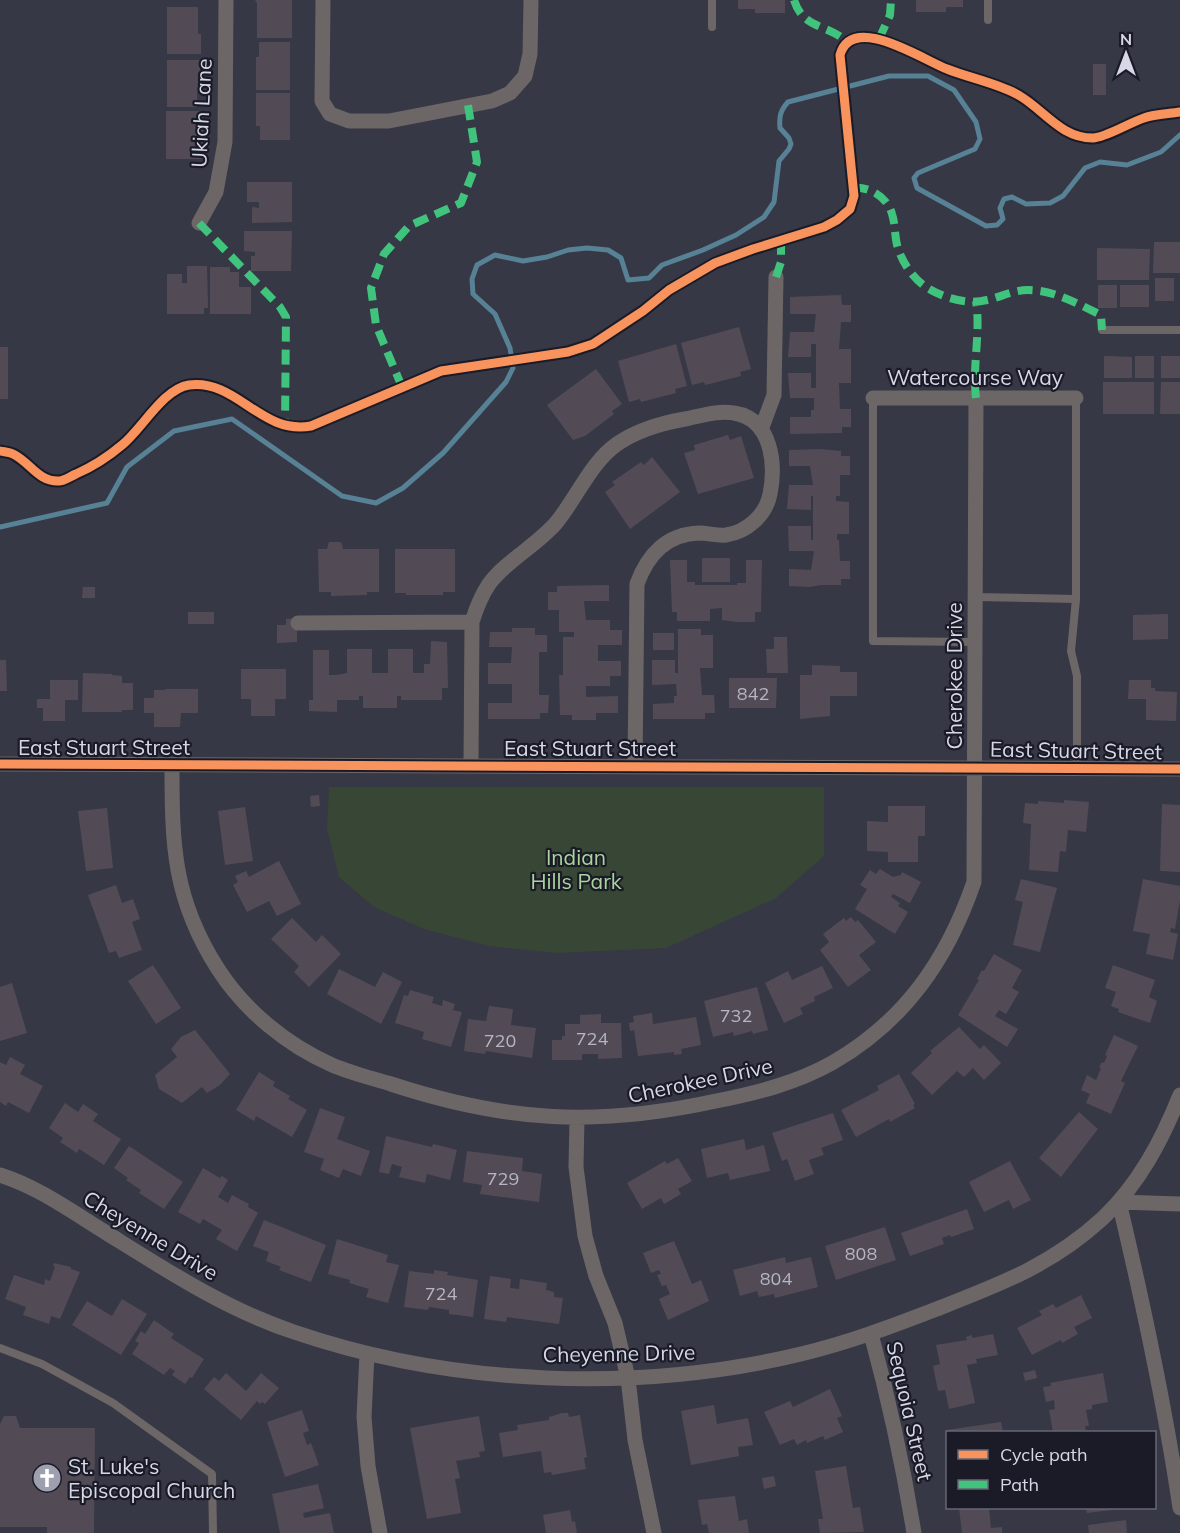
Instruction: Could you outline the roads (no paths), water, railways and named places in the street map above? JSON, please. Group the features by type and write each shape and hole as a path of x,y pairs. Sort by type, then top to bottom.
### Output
{"street":[{"name":"Ukiah Lane","path":"200,223 216,192 225,142 226,0"},
{"path":"323,0 321,101 330,114 349,121 389,121 492,101 510,93 525,76 528,65 531,0"},
{"path":"761,430 774,395 776,277"},
{"name":"Watercourse Way","path":"873,398 1076,398"},
{"name":"Cherokee Drive","path":"172,765 172,834 177,872 187,908 200,938 219,970 251,1010 280,1035 307,1053 363,1077 438,1100 485,1110 577,1119 668,1112 769,1090 804,1077 864,1042 896,1014 921,987 945,951 961,918 974,882 976,398"},
{"path":"471,766 472,621 488,586 500,572 541,539 557,521 604,456 615,445 650,428 678,420 717,412 733,412 747,416 761,430 770,446 773,463 770,496 763,512 742,530 725,535 698,533 680,536 653,553 643,568 636,593 635,767"},
{"path":"298,623 472,621"},
{"name":"East Stuart Street","path":"0,764 1180,769"},
{"name":"Cheyenne Drive","path":"0,1175 44,1194 196,1289 289,1331 367,1354 424,1366 475,1373 628,1378 685,1374 744,1366 801,1354 871,1334 1007,1282 1040,1265 1075,1242 1119,1202 1160,1141 1180,1095"},
{"path":"577,1119 576,1167 585,1236 596,1276 615,1323 628,1378 635,1440 654,1533"},
{"path":"1180,1204 1119,1202 1155,1362 1180,1508"},
{"name":"Sequoia Street","path":"871,1334 890,1404 905,1474 914,1533"},
{"path":"367,1354 364,1418 368,1466 380,1533"}],"lane":[{"path":"712,0 712,27"},
{"path":"988,0 988,20"},
{"path":"1102,330 1180,330"},
{"path":"873,398 873,642 975,642"},
{"path":"1076,398 1076,599 1071,651 1077,676 1077,768"},
{"path":"975,597 1076,599"},
{"path":"0,1348 42,1364 113,1403 212,1474 213,1533"}],"waterway":[{"path":"0,527 107,503 127,467 174,431 232,419 342,496 376,503 403,488 443,453 506,382 513,368 510,348 495,314 473,294 472,279 477,265 495,255 523,261 547,257 568,250 587,248 608,250 621,258 628,280 649,278 662,265 736,235 764,217 774,202 779,161 791,144 780,128 781,114 788,102 889,76 928,76 954,90 976,122 980,139 975,149 918,173 914,178 917,188 986,226 997,225 1003,219 1000,208 1004,199 1012,197 1026,204 1050,203 1063,196 1085,168 1100,162 1127,165 1161,152 1180,135"}],"place":[{"name":"St. Luke's Episcopal Church","path":"47,1478"}],"park label":[{"name":"Indian Hills Park","path":"576,869"}]}
